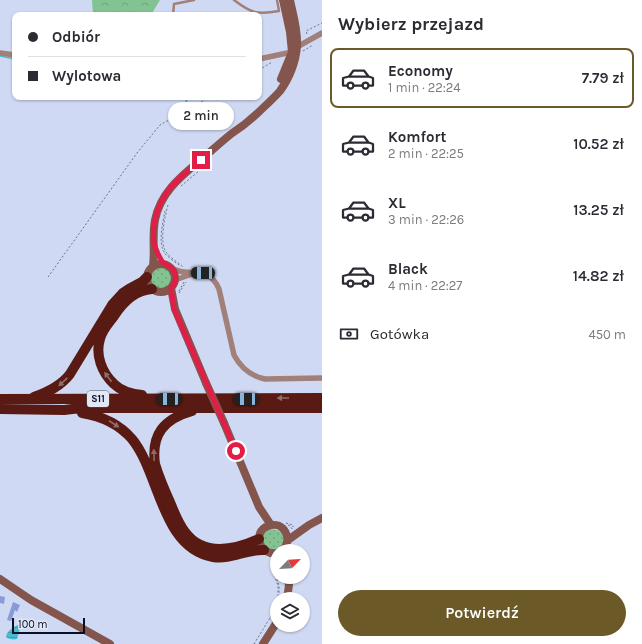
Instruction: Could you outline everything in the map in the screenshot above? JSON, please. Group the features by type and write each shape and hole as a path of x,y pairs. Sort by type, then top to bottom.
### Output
{"highway":[{"path":"26,399 52,390 64,381 70,374 112,305 123,293 142,282 147,277"},
{"path":"157,290 145,289 132,296 124,303 104,331 99,341 98,353 100,363 106,374 114,384 120,388 136,394 169,399"},
{"name":"S11","path":"0,399 322,398"},
{"path":"202,408 177,416 170,420 165,424 155,442 155,464 177,518 186,534 198,544 207,547 221,550 229,549 248,544 259,539"},
{"name":"S11","path":"0,409 322,408"},
{"path":"64,410 91,414 107,420 120,428 132,439 144,460 172,524 181,538 191,548 205,555 225,558 254,550 264,550"}],"street":[{"path":"283,0 290,32 298,51"},
{"path":"153,266 154,227 157,212 167,192 178,180 231,134 240,129 254,117 279,92 287,80 298,51 290,0"},
{"path":"262,58 298,51 322,33"},
{"path":"0,52 12,54"},
{"path":"154,242 159,256 164,264"},
{"path":"174,309 157,290 148,283 147,277 153,266 159,264 169,266 184,274"},
{"path":"173,269 175,280 171,288 174,309 268,527"},
{"path":"175,280 184,274 203,273 214,280 217,286 234,355 238,362 248,372 256,377 265,379 322,378"},
{"path":"157,290 168,290 171,288"},
{"path":"270,553 260,546 259,539 261,533 268,527 290,529 309,525 322,518"},
{"path":"287,544 290,529"},
{"path":"0,579 31,600 110,644"},
{"path":"264,644 271,632"}],"lane":[{"path":"174,12 174,4 194,0"},
{"path":"234,0 244,8 254,12"},
{"path":"262,13 279,11 277,0"}],"path":[{"path":"298,51 304,49 312,42 306,31 322,23"},
{"path":"262,68 282,54"},
{"path":"48,277 137,153 160,125 205,100"},
{"path":"205,163 177,189 209,162"},
{"path":"170,201 164,226 163,245 166,253 184,274"},
{"path":"166,205 161,233 162,246 164,252 183,268 184,274 184,282 178,296 184,274"},
{"path":"283,521 293,525 290,529 296,537 293,544"},
{"path":"254,644 270,618"}],"green space":[{"path":"92,0 160,0 153,12 93,12"},
{"path":"162,267 170,270 173,278 170,286 162,289 154,286 151,278 154,270"},
{"path":"270,529 277,530 283,535 284,542 283,544 270,544 270,549 262,543 263,534"}],"water":[{"path":"20,624 17,639 6,637 13,627"}],"building":[{"path":"0,596 5,597 4,604 0,603"},
{"path":"13,602 20,605 17,612 15,610 11,621 7,620"}],"waterway":[{"path":"0,56 12,58"}],"route":[{"path":"201,160 171,187 164,197 155,220 154,242 159,256 164,264 171,267 175,274 176,277 171,288 174,309 236,451"}]}
